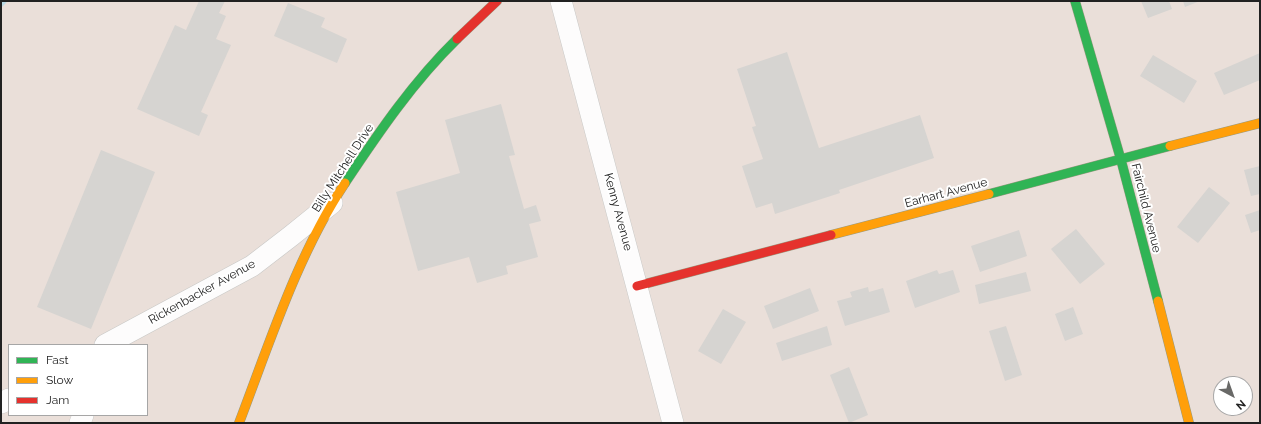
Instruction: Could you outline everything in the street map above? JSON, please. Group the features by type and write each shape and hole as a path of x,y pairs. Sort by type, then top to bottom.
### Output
{"street":[{"name":"Billy Mitchell Drive","path":"239,423 296,275 332,203 381,129 420,80 456,41 497,1"},
{"name":"Kenny Avenue","path":"561,1 638,286 673,423"},
{"name":"Fairchild Avenue","path":"1075,1 1121,160 1189,423"},
{"name":"Earhart Avenue","path":"638,286 1260,123"},
{"name":"Rickenbacker Avenue","path":"109,344 252,266 332,203"}],"shaded area":[{"path":"1,1 1260,1 1260,423 1,423"}],"building":[{"path":"199,1 225,1 219,13 226,16 216,39 231,45 201,112 208,115 199,136 137,109 175,25 186,30"},
{"path":"1141,1 1169,1 1172,9 1148,18"},
{"path":"1183,1 1200,1 1185,7"},
{"path":"288,3 325,18 321,27 347,39 337,63 274,36"},
{"path":"787,52 819,148 920,115 934,158 839,190 840,193 775,214 772,203 756,208 742,166 763,159 752,127 756,126 737,69"},
{"path":"1260,53 1260,80 1224,95 1214,73"},
{"path":"1153,55 1197,81 1184,103 1140,76"},
{"path":"501,104 515,155 509,156 524,209 536,205 541,221 529,224 538,257 506,266 508,274 477,283 469,257 418,271 396,192 460,173 445,120"},
{"path":"101,150 155,172 91,329 37,307"},
{"path":"1260,166 1260,194 1251,196 1244,170"},
{"path":"1209,187 1230,203 1198,243 1177,227"},
{"path":"1260,210 1260,230 1251,233 1245,215"},
{"path":"1076,229 1105,264 1080,284 1051,249"},
{"path":"1019,230 1027,256 980,272 971,246"},
{"path":"937,270 939,274 953,270 960,292 915,308 906,281"},
{"path":"1026,272 1031,291 979,304 975,285"},
{"path":"868,287 869,292 883,288 890,312 845,326 837,301 852,297 850,292"},
{"path":"810,288 819,311 773,329 764,306"},
{"path":"1073,307 1083,334 1065,341 1055,314"},
{"path":"723,309 746,322 721,364 698,351"},
{"path":"827,326 832,345 782,361 776,343"},
{"path":"1006,326 1022,375 1005,381 989,331"},
{"path":"849,367 868,415 849,423 830,375"}],"waterway":[{"path":"1,4 4,1"}],"traffic: fast":[{"path":"1075,1 1121,160 1158,301"},
{"path":"345,183 397,108 426,72 457,39"},
{"path":"989,194 1170,146"}],"traffic: slow":[{"path":"1170,146 1260,123"},
{"path":"239,423 299,270 328,211 345,183"},
{"path":"831,235 989,194"},
{"path":"1158,301 1189,423"}],"traffic: jam":[{"path":"457,39 497,1"},
{"path":"637,286 831,235"}]}
